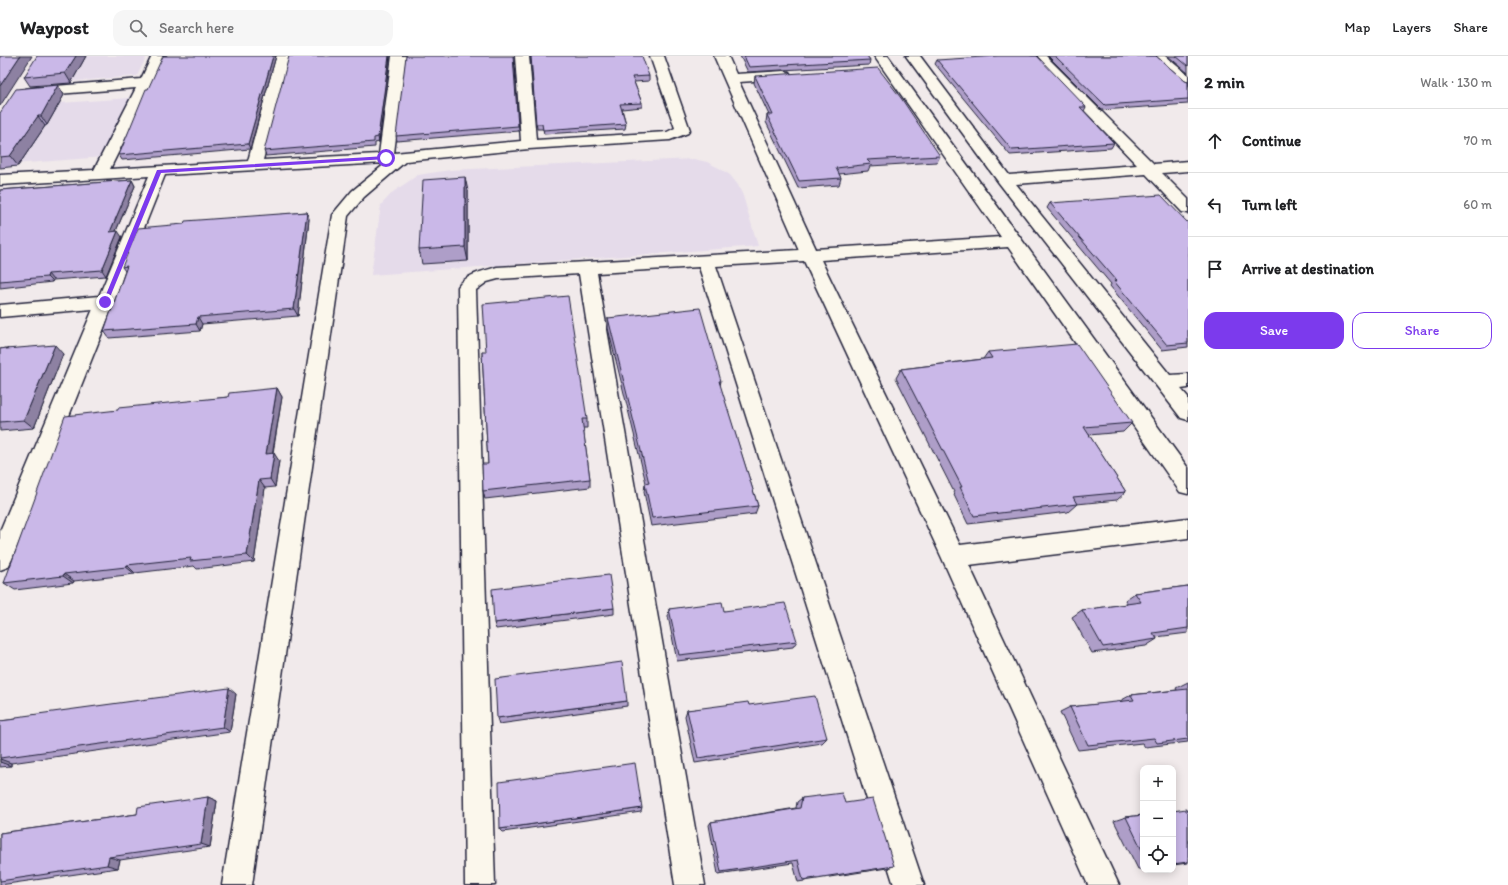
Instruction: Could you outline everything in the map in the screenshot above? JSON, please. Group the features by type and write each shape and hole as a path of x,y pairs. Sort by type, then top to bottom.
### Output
{"street":[{"path":"100,174 159,56"},
{"path":"254,166 284,56"},
{"path":"237,885 340,215 394,157 399,56"},
{"path":"522,56 529,145"},
{"path":"0,180 394,157 529,145 670,136 683,130 657,56"},
{"path":"720,56 810,256 952,556 1104,885"},
{"path":"913,56 1005,180 1188,412"},
{"path":"1039,56 1188,208"},
{"path":"1157,56 1188,82"},
{"path":"883,65 1015,241 1188,485"},
{"path":"730,78 799,74"},
{"path":"25,81 18,93 145,83"},
{"path":"1005,180 1188,166"},
{"path":"0,559 159,171"},
{"path":"480,885 467,287 481,278 497,273 810,256 1015,241"},
{"path":"706,262 909,885"},
{"path":"587,269 690,885"},
{"path":"0,311 105,302"},
{"path":"1166,383 1188,381"},
{"path":"952,556 1188,528"}],"shaded area":[{"path":"59,56 147,56 137,76 41,84"},
{"path":"130,98 104,157 0,165 33,101 62,99 60,103"},
{"path":"694,159 707,162 719,168 730,175 738,185 743,196 758,246 371,275 381,205 393,192 418,175 450,170"}],"building":[{"path":"0,56 20,56 0,86"},
{"path":"37,56 76,56 65,73 24,77"},
{"path":"163,56 273,56 248,144 119,155 146,89 148,89"},
{"path":"289,56 389,56 378,137 374,138 374,142 264,151"},
{"path":"406,56 513,56 518,126 396,136"},
{"path":"531,56 642,56 649,76 632,77 642,103 620,104 626,124 543,130 542,124 536,124"},
{"path":"744,56 867,56 870,60 749,67"},
{"path":"998,56 1037,56 1086,107 1080,107 1114,143 1012,150 937,60"},
{"path":"1055,56 1156,56 1188,82 1188,99 1105,105"},
{"path":"1176,56 1188,56 1188,66"},
{"path":"878,68 901,98 940,156 867,160 871,164 836,168 841,178 799,181 767,115 773,115 755,76"},
{"path":"58,85 41,116 38,116 10,156 0,157 0,113 16,89"},
{"path":"465,177 465,247 419,250 423,180"},
{"path":"132,180 110,232 118,231 102,270 48,274 47,277 0,281 0,190"},
{"path":"1161,195 1188,223 1188,343 1167,345 1114,281 1117,281 1050,203"},
{"path":"307,212 294,309 198,317 196,324 104,331 127,266 122,267 138,228 184,224 185,221"},
{"path":"568,296 587,419 582,419 590,479 483,491 482,464 488,464 482,352 486,352 483,304"},
{"path":"700,308 721,381 719,381 758,506 652,518 645,484 649,483 608,318"},
{"path":"1077,344 1132,423 1084,427 1126,492 1073,497 1077,504 974,516 960,487 962,487 901,369 992,358 988,352"},
{"path":"55,345 24,420 0,422 0,349"},
{"path":"277,388 266,454 274,453 270,479 259,480 247,555 190,561 191,558 127,565 126,567 4,583 65,416 118,410 118,408 228,397 229,393"},
{"path":"609,575 614,608 494,623 492,589"},
{"path":"1188,586 1188,628 1153,633 1157,639 1103,647 1082,610 1141,602 1135,593"},
{"path":"722,602 724,611 785,603 797,641 679,655 669,609"},
{"path":"622,662 627,701 497,718 495,679"},
{"path":"229,688 223,727 0,758 0,721 16,719 16,717"},
{"path":"1188,689 1188,739 1157,743 1154,738 1088,745 1070,707 1134,700 1131,695"},
{"path":"815,696 827,738 698,758 687,710 748,702 749,705"},
{"path":"635,763 642,808 500,829 499,782"},
{"path":"842,793 845,803 873,799 894,866 803,880 798,860 721,872 711,822 800,808 802,798"},
{"path":"208,797 201,844 109,857 107,865 0,881 0,833 137,814 138,807"},
{"path":"1186,809 1186,811 1188,811 1188,862 1176,864 1176,837 1176,811"},
{"path":"1140,815 1140,846 1126,817"}],"route":[{"path":"105,302 159,171 386,158"}]}
